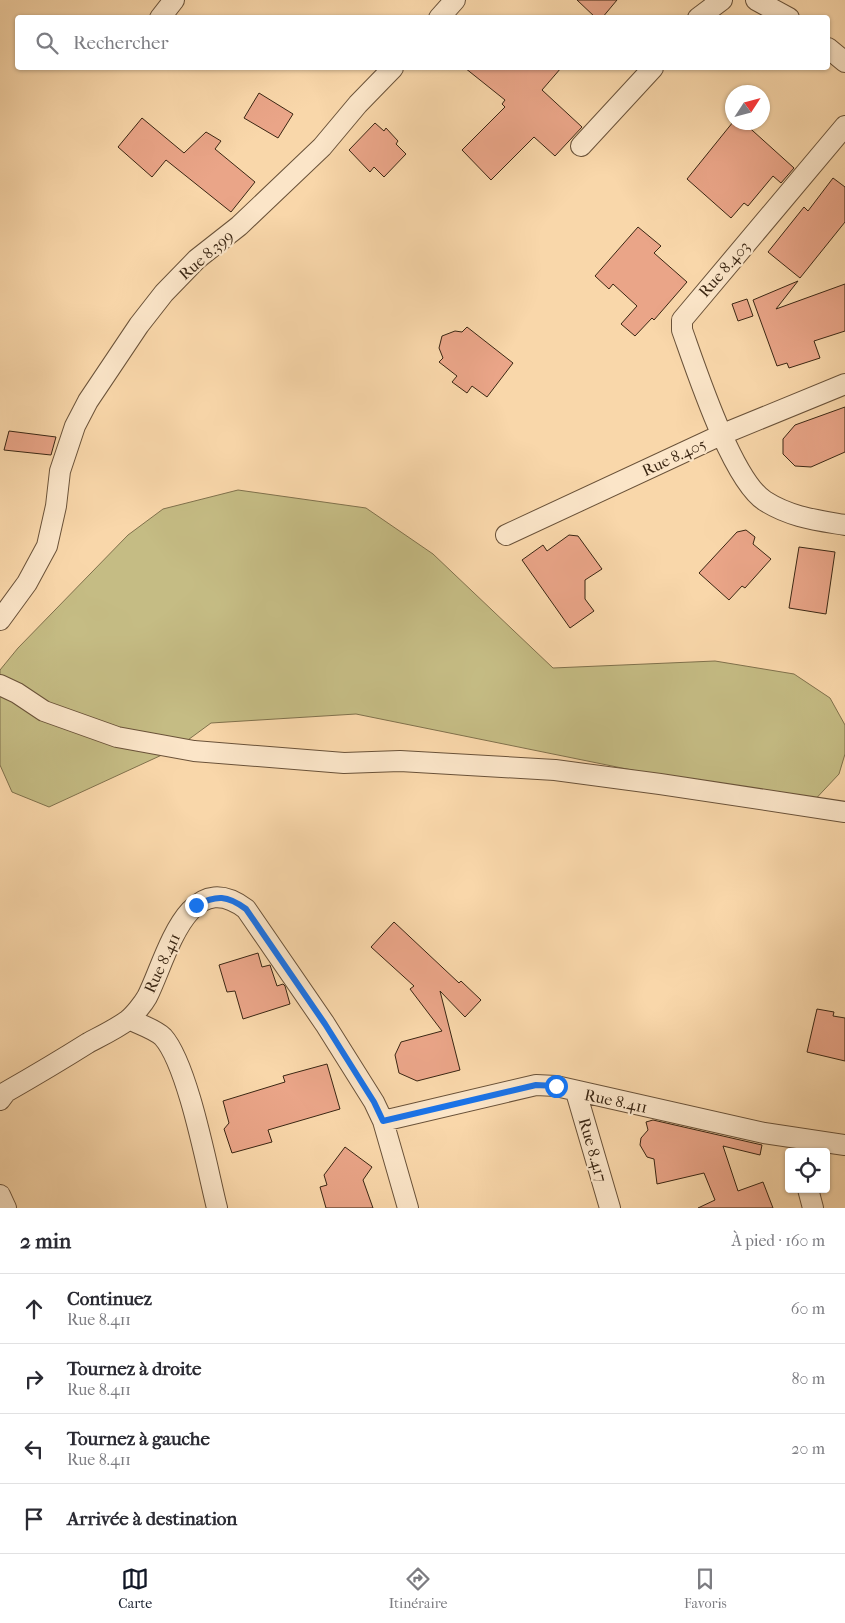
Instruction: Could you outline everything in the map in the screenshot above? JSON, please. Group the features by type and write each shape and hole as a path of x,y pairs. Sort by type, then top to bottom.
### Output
{"street":[{"path":"162,15 174,0"},
{"path":"442,15 455,0"},
{"path":"702,15 722,0"},
{"path":"756,0 784,15"},
{"path":"830,50 845,62"},
{"name":"Rue 8.399","path":"0,620 27,583 47,546 56,506 60,471 66,449 88,401 164,293 197,260 239,226 322,147 358,104 391,70"},
{"path":"581,146 651,70"},
{"name":"Rue 8.403","path":"722,434 682,330 682,320 845,126"},
{"name":"Rue 8.405","path":"506,535 722,434 845,384"},
{"path":"722,434 742,477 763,500 795,516 845,525"},
{"path":"0,685 17,693 44,711 117,737 194,751 325,762 400,761 555,770 845,812"},
{"name":"Rue 8.411","path":"0,1100 6,1092 128,1019 146,998 169,943 185,917 196,905 216,897 232,899 246,909 282,959 359,1078 383,1121 536,1085 556,1086 797,1145 845,1145"},
{"path":"128,1019 162,1036 173,1054 183,1077 217,1208"},
{"name":"Rue 8.417","path":"576,1092 610,1208"},
{"path":"383,1121 408,1208"},
{"path":"809,1193 813,1208"},
{"path":"0,1195 6,1208"}],"shaded area":[{"path":"238,490 366,508 433,554 553,668 715,661 794,674 830,698 845,725 845,754 839,774 809,806 356,714 211,723 177,748 49,807 12,792 0,765 0,670 18,648 128,535 163,509"}],"building":[{"path":"577,0 617,0 604,15 593,15"},
{"path":"468,70 559,70 542,90 582,127 555,156 534,137 491,180 462,150 505,107 502,104 505,100"},
{"path":"259,93 293,114 278,138 244,118"},
{"path":"142,118 184,153 206,132 221,141 215,149 255,182 231,212 166,160 152,177 118,147"},
{"path":"375,123 384,131 386,128 398,141 396,144 406,154 384,177 374,167 370,172 349,150"},
{"path":"727,130 752,130 794,168 781,183 773,176 748,206 744,203 731,218 687,179"},
{"path":"833,178 845,187 845,222 800,278 768,252 804,207 808,211"},
{"path":"638,227 661,246 654,253 687,282 654,320 652,318 635,336 621,324 637,306 613,284 609,289 595,276"},
{"path":"798,281 776,309 845,284 845,331 814,341 820,358 789,368 787,363 777,366 753,300"},
{"path":"747,299 753,316 738,321 732,304"},
{"path":"467,327 513,363 487,397 472,386 467,393 452,382 457,376 439,362 443,358 439,348 442,336 455,331 462,332"},
{"path":"845,407 845,452 811,467 795,466 783,454 783,439 795,425"},
{"path":"9,431 56,437 51,455 4,450"},
{"path":"746,530 755,537 753,544 771,559 745,588 742,586 729,600 699,573 737,532"},
{"path":"569,535 578,536 602,569 585,580 585,599 594,611 570,628 522,560 543,545 547,551"},
{"path":"799,547 835,552 826,614 789,608"},
{"path":"394,922 459,983 461,981 481,1000 465,1017 440,991 460,1070 417,1081 399,1073 395,1055 401,1042 442,1031 410,989 414,986 371,947"},
{"path":"258,953 262,967 270,965 277,986 283,984 285,986 290,1004 243,1019 235,991 227,992 219,965"},
{"path":"817,1009 834,1012 833,1016 845,1018 845,1061 807,1052"},
{"path":"327,1064 340,1109 268,1130 272,1142 232,1153 224,1129 229,1123 223,1101 285,1082 283,1076"},
{"path":"653,1120 762,1145 760,1155 723,1146 738,1191 763,1182 773,1208 698,1208 715,1200 704,1173 657,1184 654,1159 647,1157 640,1145 641,1138 648,1130 646,1122"},
{"path":"345,1147 372,1167 363,1180 373,1208 326,1208 320,1187 327,1185 324,1175"}],"route":[{"path":"196,905 216,897 232,899 246,909 325,1024 374,1102 383,1121 536,1085 556,1086"}]}
